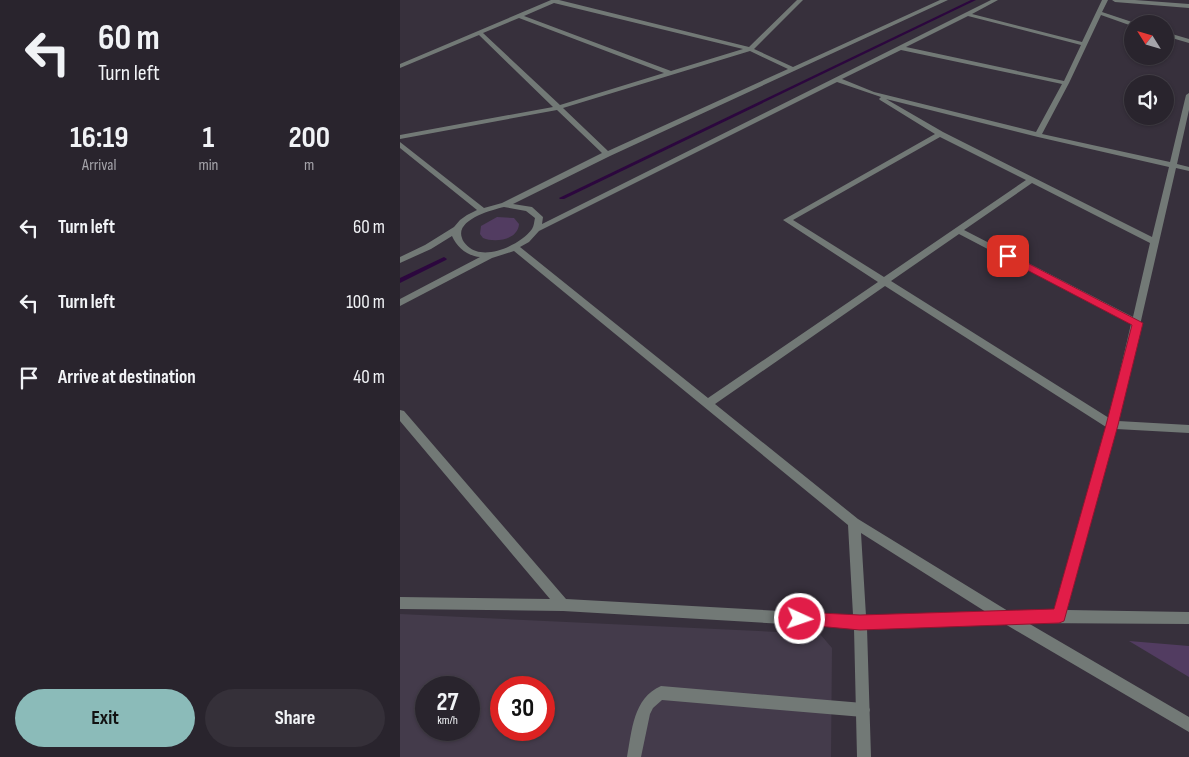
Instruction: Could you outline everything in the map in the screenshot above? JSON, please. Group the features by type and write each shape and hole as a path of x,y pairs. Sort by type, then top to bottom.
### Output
{"street":[{"path":"400,136 557,108 750,49 800,0"},
{"path":"400,260 428,247 459,228 464,221 482,210 504,204 607,154 945,0"},
{"path":"538,229 839,80 995,0"},
{"path":"1038,135 1066,83 1105,0"},
{"path":"1115,0 1189,6"},
{"path":"1154,0 1163,4"},
{"path":"400,66 555,1 750,49 792,69"},
{"path":"966,14 1085,44"},
{"path":"1099,14 1124,21"},
{"path":"519,16 672,74"},
{"path":"479,32 607,154"},
{"path":"1174,37 1189,41"},
{"path":"902,48 1066,83"},
{"path":"839,80 872,93 1038,135 1172,167 1189,169"},
{"path":"872,93 940,134 1030,181 1155,242"},
{"path":"1059,616 1112,425 1189,94"},
{"path":"940,134 787,220 1112,425 1189,429"},
{"path":"402,147 482,210"},
{"path":"707,404 1030,181"},
{"path":"400,303 492,254 516,248 533,236 538,229 539,222 532,210 504,204"},
{"path":"459,228 458,241 463,247 476,252 492,254"},
{"path":"959,231 1137,323"},
{"path":"516,248 854,524 1006,618 1189,725"},
{"path":"400,414 563,605"},
{"path":"854,524 860,622 864,757"},
{"path":"400,603 563,605 860,622 1059,616 1189,618"},
{"path":"634,757 646,704 653,696 661,693 863,710"}],"shaded area":[{"path":"497,217 514,218 519,224 515,234 499,240 483,238 480,234 481,226"},
{"path":"400,614 820,634 832,648 831,757 400,757"},
{"path":"1129,641 1189,646 1189,677"}],"waterway":[{"path":"562,198 974,0"},
{"path":"400,281 444,259"}],"route":[{"path":"800,619 860,622 1059,616 1112,425 1137,323 1008,256"}]}
